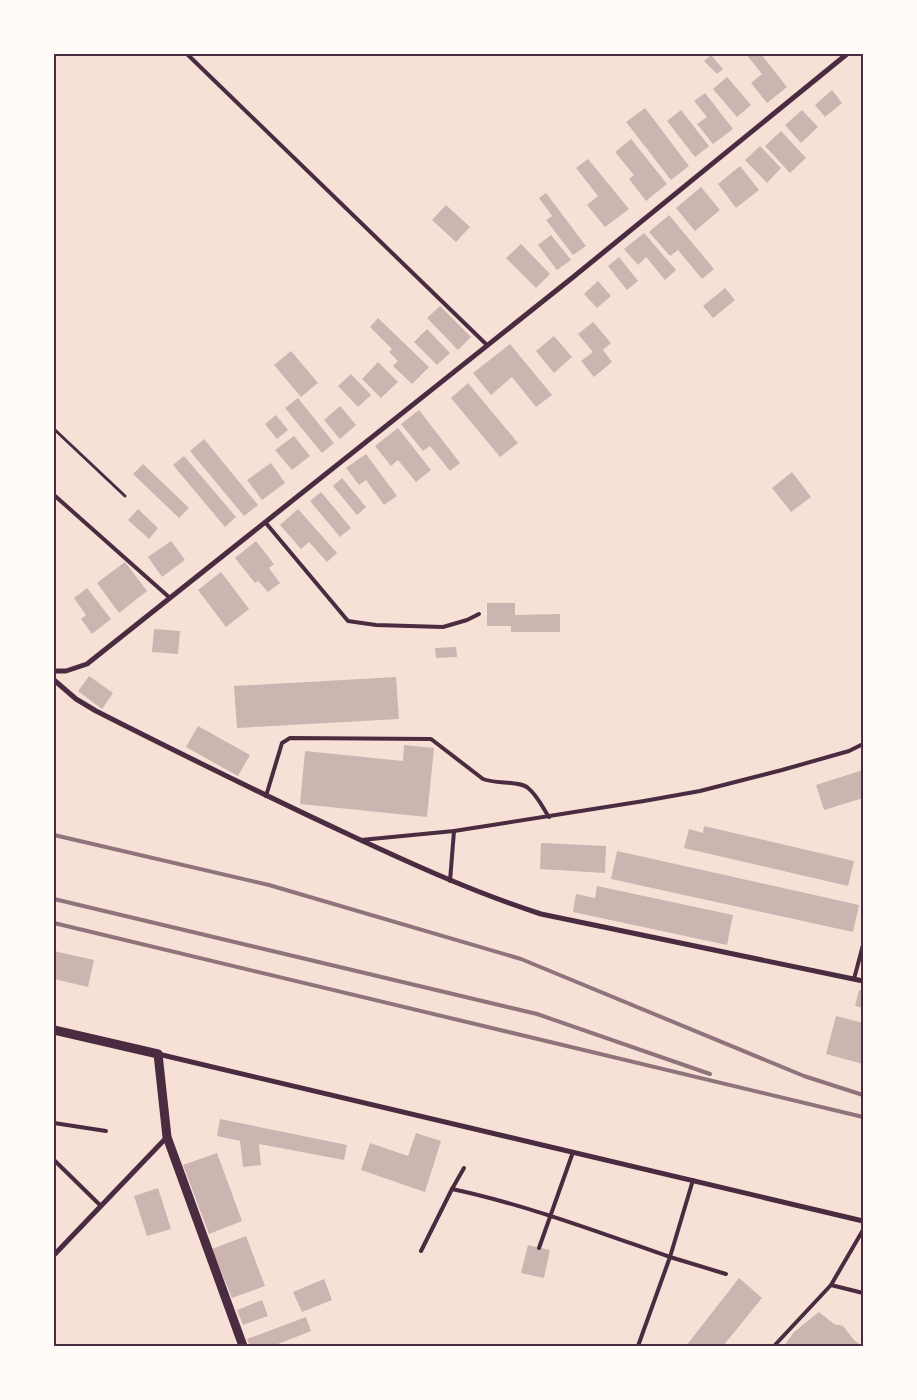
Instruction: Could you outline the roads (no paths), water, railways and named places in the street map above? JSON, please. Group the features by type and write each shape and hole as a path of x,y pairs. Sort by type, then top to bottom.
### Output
{"street":[{"path":"54,671 66,671 87,664 572,278 847,54"},
{"path":"54,680 76,699 96,712 266,796 450,881 541,914 863,982"},
{"path":"54,1030 863,1221"},
{"path":"158,1054 167,1136 243,1346"},
{"path":"54,1255 167,1136"}],"lane":[{"path":"187,54 487,345"},
{"path":"54,495 170,598"},
{"path":"265,522 348,621 376,625 443,627 467,620 479,614"},
{"path":"266,796 282,743 290,738 431,740 483,779 492,782 522,784 528,787 549,816"},
{"path":"360,840 454,831 700,791 811,762 849,751 863,744"},
{"path":"450,881 454,831"},
{"path":"854,979 863,945"},
{"path":"54,1123 106,1131"},
{"path":"539,1248 573,1152"},
{"path":"54,1160 101,1206"},
{"path":"421,1251 464,1168"},
{"path":"638,1346 670,1258 693,1180"},
{"path":"452,1189 550,1215 670,1258 726,1274"},
{"path":"774,1346 831,1285 863,1230"},
{"path":"831,1285 863,1293"}],"railway":[{"path":"54,835 269,885 521,959 804,1076 863,1095"},
{"path":"54,899 537,1014 710,1074"},
{"path":"54,923 863,1117"}]}
